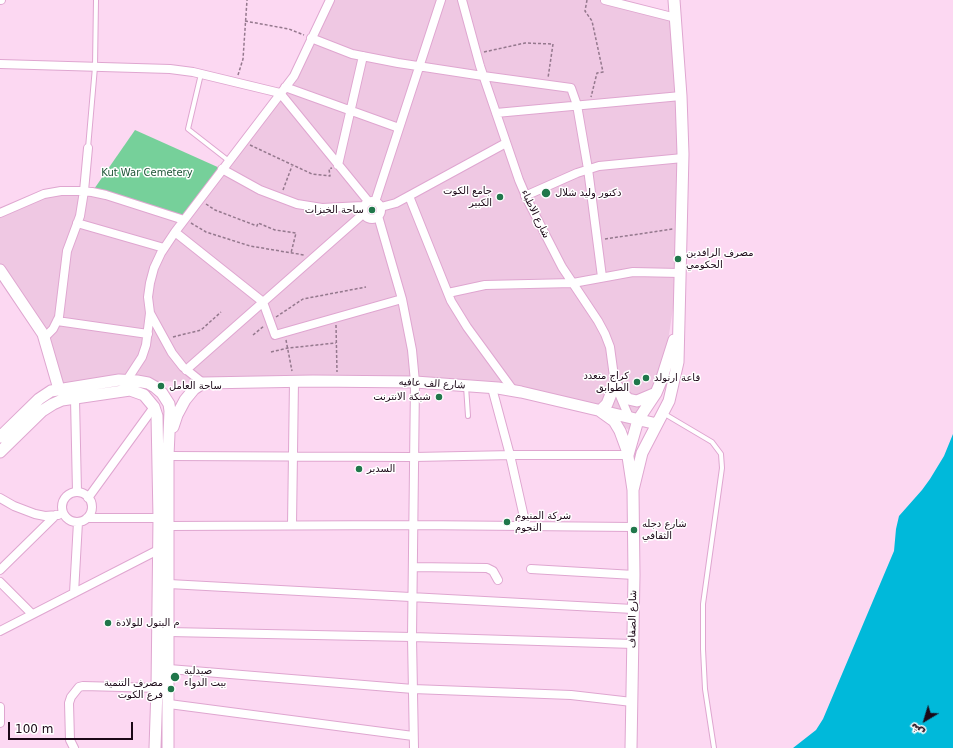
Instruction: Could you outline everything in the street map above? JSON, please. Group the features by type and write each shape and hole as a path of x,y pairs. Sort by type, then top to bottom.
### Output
{"street":[{"path":"127,380 142,357 146,346 150,313 148,297 150,283 154,268 164,248 174,232 294,76 330,0"},
{"path":"282,90 370,206 381,211 378,216 369,219 370,206 399,128 441,0"},
{"name":"شارع الاطباء","path":"462,0 483,76 525,196 562,267 605,334 610,347 615,384 634,418"},
{"path":"605,0 676,18"},
{"path":"633,490 642,454 663,413 672,390 678,362 683,158 681,96 674,0"},
{"path":"311,38 352,54 398,63 571,88 577,105 588,169 602,277"},
{"path":"338,165 363,56"},
{"path":"0,64 170,69 282,90 350,110 399,128"},
{"path":"496,113 681,96"},
{"path":"222,169 260,190 297,204 322,208 390,205 506,143"},
{"path":"44,338 53,329 59,317 67,251 78,223 84,191 88,148"},
{"path":"525,196 588,169 599,166 683,158"},
{"path":"0,213 44,194 61,191 84,191 106,195 184,220"},
{"path":"409,196 448,293 467,327 513,390"},
{"path":"186,370 312,260 370,206"},
{"path":"378,216 402,299 412,350 415,382 412,637 414,748"},
{"path":"78,223 164,248"},
{"path":"174,232 263,302 275,335 402,299"},
{"path":"0,270 36,322 44,338 59,389"},
{"path":"448,293 485,285 573,282 633,272 680,273"},
{"path":"150,313 172,353 186,370 203,383 194,389 181,408 174,422 168,443"},
{"path":"57,321 148,334"},
{"path":"628,455 634,418 656,393 678,330"},
{"path":"0,437 39,399 51,391 59,389 127,380 148,383 162,393 169,404 168,748"},
{"path":"292,525 294,381"},
{"name":"شارع الف عافيه","path":"203,383 294,381 415,382 492,388 513,390 657,424"},
{"path":"633,490 628,455 620,431 614,421 600,411 606,404 615,384 628,399 637,401 656,393"},
{"path":"492,388 510,455 526,526"},
{"path":"0,452 47,407 62,400 130,390 144,395 154,407 156,416 159,518 155,748"},
{"path":"75,399 77,492"},
{"path":"88,498 154,407"},
{"path":"168,456 414,458 510,455 628,455"},
{"name":"شارع الضفاف","path":"631,748 634,575 633,490"},
{"path":"87,518 92,509 92,504 88,498 77,492 65,498 62,507 64,514 69,519 78,522 87,518 159,518"},
{"path":"0,498 14,506 35,514 45,516 64,514"},
{"path":"0,570 56,515"},
{"path":"74,592 78,522"},
{"path":"168,526 414,525 633,527"},
{"path":"0,631 158,550"},
{"path":"413,567 487,568 493,571 498,580"},
{"path":"531,569 634,575"},
{"path":"0,582 32,614"},
{"path":"169,584 633,609"},
{"path":"169,632 412,637 633,644"},
{"path":"169,669 413,689 570,695 632,702"},
{"path":"74,748 70,740 69,703 73,693 79,688 83,686 169,688"},
{"path":"169,704 413,736"},
{"path":"0,707 0,724"}],"lane":[{"path":"88,148 95,67 96,0"},
{"path":"201,74 188,129 229,160"},
{"path":"466,386 468,416"},
{"path":"663,413 712,442 721,454 722,468 703,604 705,689 714,748"}],"path":[{"path":"236,82 243,59 247,0"},
{"path":"587,0 585,11 592,20 603,72 597,73 590,104"},
{"path":"245,21 289,29 311,38"},
{"path":"476,54 525,43 553,44 548,85"},
{"path":"243,142 312,174 330,176 329,169 338,165"},
{"path":"280,198 292,166"},
{"path":"199,200 215,210 257,226 258,223 275,230 296,233 291,253"},
{"path":"184,220 206,232 250,246 306,256 312,260"},
{"path":"598,240 681,227"},
{"path":"253,335 270,321 303,299 366,287"},
{"path":"164,340 201,330 221,312"},
{"path":"336,318 337,381"},
{"path":"285,332 294,381"},
{"path":"271,352 288,348 336,343"}],"shaded area":[{"path":"330,0 602,0 676,18 683,158 677,282 663,374 633,433 608,415 513,390 415,382 219,383 127,380 55,389 43,334 0,268 0,214 44,194 92,192 184,220 294,76"}],"green space":[{"name":"Kut War Cemetery","path":"135,130 222,169 184,220 92,192"}],"water":[{"path":"953,434 953,748 793,748 816,730 823,719 894,551 899,516 930,479 944,456"}],"place":[{"name":"دكتور وليد شلال","path":"546,193"},
{"name":"جامع الكوت الكبير","path":"500,197"},
{"name":"ساحة الخبزات","path":"372,210"},
{"name":"مصرف الرافدين الحكومي","path":"678,259"},
{"name":"قاعة ارنولد","path":"646,378"},
{"name":"كراج متعدد الطوابق","path":"637,382"},
{"name":"ساحة العامل","path":"161,386"},
{"name":"شبكة الانترنت","path":"439,397"},
{"name":"السدير","path":"359,469"},
{"name":"شركة المنيوم النجوم","path":"507,522"},
{"name":"شارع دجله الثقافي","path":"634,530"},
{"name":"م البتول للولادة","path":"108,623"},
{"name":"صيدلية بيت الدواء","path":"175,677"},
{"name":"مصرف التنمية فرع الكوت","path":"171,689"}]}
